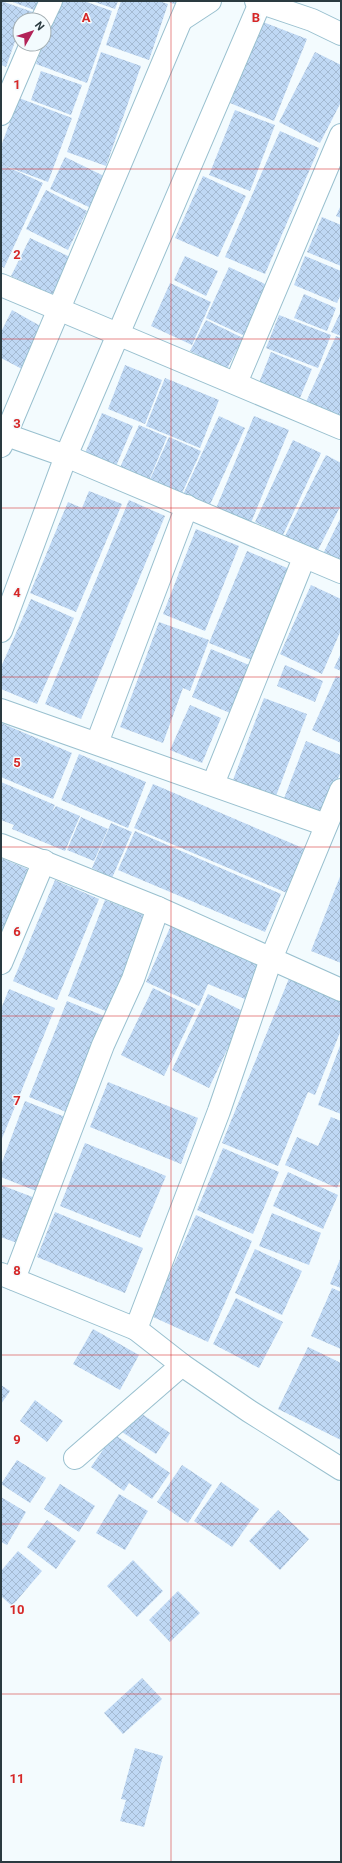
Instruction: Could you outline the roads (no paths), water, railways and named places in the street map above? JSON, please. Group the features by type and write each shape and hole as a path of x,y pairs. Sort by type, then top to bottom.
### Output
{"street":[{"path":"46,12 51,1"},
{"path":"210,1 185,10 2,438 66,456 187,506 304,558 341,572"},
{"path":"1,631 66,456 258,2 312,20 341,34"},
{"path":"1,114 6,88 26,52"},
{"path":"236,383 341,135"},
{"path":"1,285 341,428"},
{"path":"98,743 187,506"},
{"path":"213,784 304,558"},
{"path":"1,710 98,743 326,825"},
{"path":"136,1329 219,1111 271,959 341,790"},
{"path":"1,845 158,908 341,990"},
{"path":"1,963 44,861"},
{"path":"158,908 133,979 103,1045 7,1276 136,1329 182,1365 248,1410 341,1469"},
{"path":"74,1458 182,1365"}]}
